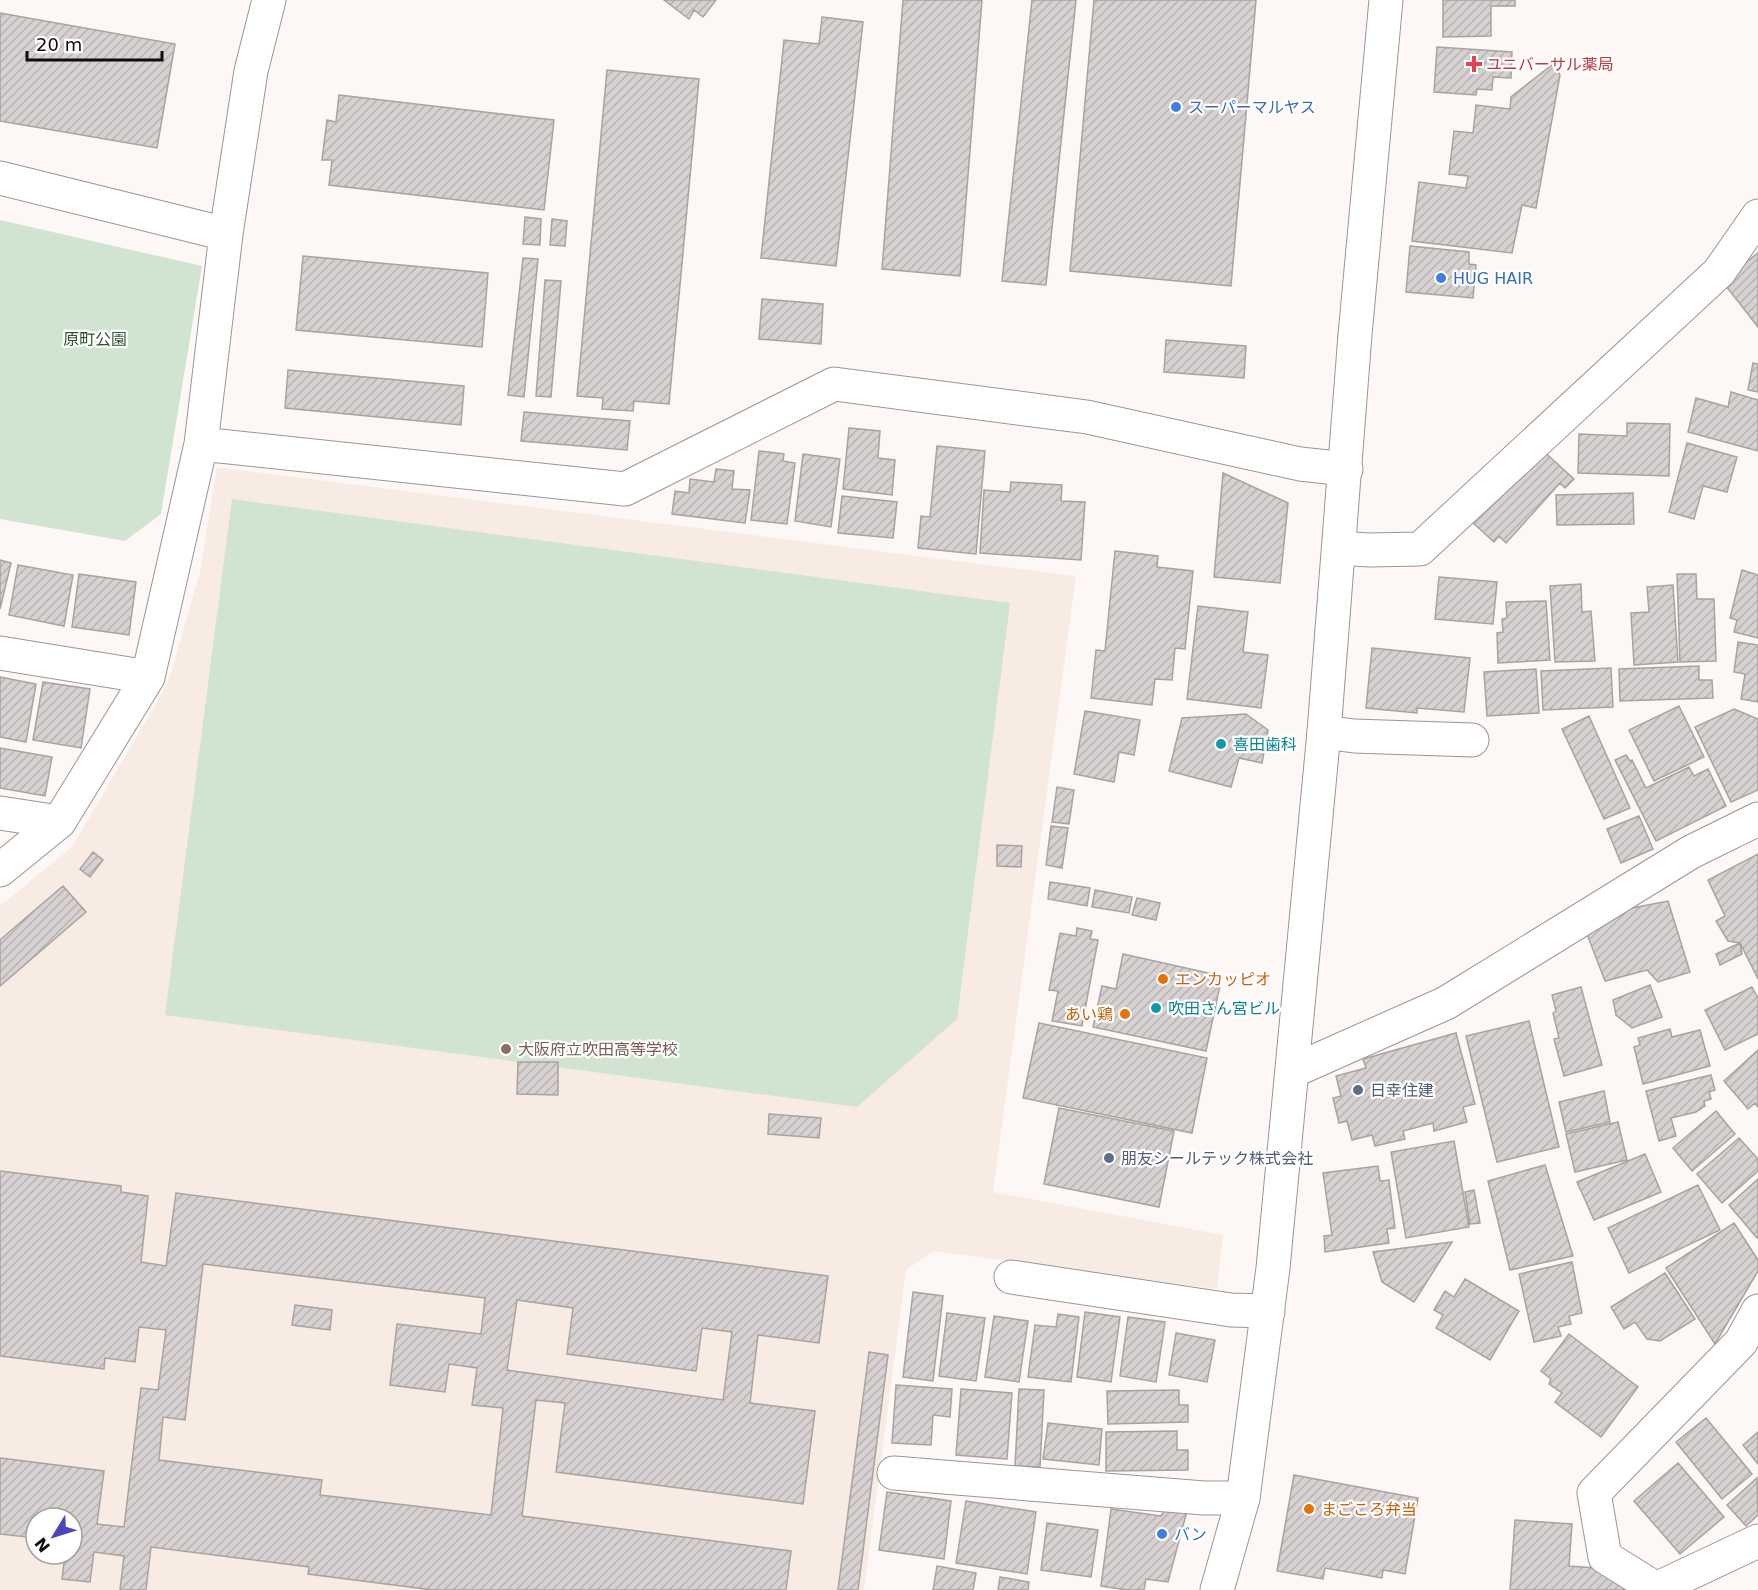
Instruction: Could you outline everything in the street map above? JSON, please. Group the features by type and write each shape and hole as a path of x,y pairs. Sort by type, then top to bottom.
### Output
{"street":[{"path":"0,870 59,822 148,678 201,444 226,234 251,71 268,0"},
{"path":"1217,1590 1243,1498 1268,1311 1324,732 1355,335 1386,0"},
{"path":"0,178 226,234"},
{"path":"1339,548 1420,549 1719,272 1758,216"},
{"path":"201,444 625,489 834,384 1087,417 1300,464 1346,469"},
{"path":"0,653 148,678"},
{"path":"1324,732 1354,736 1472,741"},
{"path":"0,813 59,822"},
{"path":"1293,1071 1446,1002 1691,852 1758,819"},
{"path":"1011,1277 1232,1310 1268,1311"},
{"path":"1758,1311 1741,1342 1594,1493 1605,1557 1654,1589 1758,1541"},
{"path":"894,1473 1203,1498 1243,1498"}],"shaded area":[{"name":"大阪府立吹田高等学校","path":"217,467 1076,576 993,1192 1223,1235 1217,1289 934,1251 906,1270 864,1590 0,1590 0,906 72,847 168,683 200,572"}],"green space":[{"name":"原町公園","path":"0,220 202,266 161,514 125,541 0,519"},
{"path":"232,499 1010,603 957,1019 857,1107 165,1015"}],"building":[{"path":"664,0 716,0 703,17 694,10 689,19"},
{"path":"903,0 982,0 960,276 882,269"},
{"path":"1032,0 1076,0 1046,285 1002,281"},
{"path":"1094,0 1256,0 1231,286 1070,271"},
{"path":"1443,0 1515,0 1515,6 1491,6 1491,36 1443,37"},
{"path":"0,13 175,44 157,148 0,121"},
{"path":"822,17 863,22 836,266 761,258 784,40 819,44"},
{"name":"ユニバーサル薬局","path":"1437,47 1512,52 1511,78 1493,77 1492,90 1477,89 1476,95 1434,92"},
{"path":"1553,64 1560,75 1536,208 1522,205 1512,253 1412,241 1419,182 1466,188 1468,176 1449,174 1454,131 1473,133 1476,105 1510,109 1511,97"},
{"path":"607,70 699,79 669,404 634,401 633,411 602,409 603,398 577,396"},
{"path":"339,95 554,120 544,210 329,185 332,160 322,160 327,120 336,122"},
{"path":"525,217 541,219 540,245 523,244"},
{"path":"552,219 567,221 565,246 550,245"},
{"name":"HUG HAIR","path":"1410,246 1469,252 1469,264 1476,265 1473,298 1406,292"},
{"path":"1758,253 1758,327 1722,281"},
{"path":"303,256 488,273 482,347 296,330"},
{"path":"523,258 538,259 524,397 508,395"},
{"path":"545,280 561,281 551,397 536,396"},
{"path":"762,299 823,304 821,344 759,339"},
{"path":"1166,340 1246,346 1244,378 1164,372"},
{"path":"1753,363 1758,364 1758,392 1748,390"},
{"path":"288,370 464,386 461,425 285,408"},
{"path":"1731,392 1758,400 1758,451 1688,432 1696,398 1728,407"},
{"path":"524,412 630,421 627,450 521,441"},
{"path":"1627,423 1670,424 1669,476 1578,473 1579,434 1627,436"},
{"path":"849,428 880,431 878,458 895,460 892,495 843,489"},
{"path":"1687,443 1737,457 1727,492 1703,486 1694,519 1669,512"},
{"path":"937,446 985,451 976,554 918,548 921,516 930,517"},
{"path":"1540,448 1574,479 1565,488 1560,483 1506,543 1499,536 1494,542 1472,522"},
{"path":"759,451 784,454 783,461 795,463 787,524 751,520"},
{"path":"803,454 840,459 831,527 795,521"},
{"path":"716,469 734,471 732,489 750,490 745,523 672,514 675,491 689,493 690,479 714,482"},
{"path":"1223,473 1288,503 1280,583 1214,577"},
{"path":"1011,482 1062,485 1061,501 1085,502 1081,560 980,553 984,490 1010,492"},
{"path":"1633,493 1634,524 1557,525 1556,495"},
{"path":"842,496 897,502 893,538 838,533"},
{"path":"1115,551 1158,556 1157,567 1193,571 1185,649 1175,648 1172,680 1155,679 1152,705 1091,698 1096,650 1105,651"},
{"path":"0,560 11,563 0,609"},
{"path":"18,565 73,575 64,626 9,615"},
{"path":"1742,570 1758,575 1758,638 1734,632 1737,620 1730,618"},
{"path":"79,574 136,582 129,635 72,627"},
{"path":"1677,574 1696,574 1697,599 1714,599 1716,661 1680,662"},
{"path":"1439,577 1497,582 1493,624 1435,619"},
{"path":"1581,584 1582,612 1591,611 1595,661 1555,662 1550,586"},
{"path":"1673,585 1678,662 1634,665 1631,613 1649,612 1647,587"},
{"path":"1546,601 1550,660 1498,663 1497,633 1503,632 1502,619 1507,618 1506,602"},
{"path":"1198,606 1248,612 1243,652 1268,655 1261,708 1187,699"},
{"path":"1738,642 1758,645 1758,702 1741,699 1745,674 1734,672"},
{"path":"1372,648 1470,658 1464,712 1417,708 1417,713 1366,708"},
{"path":"1699,666 1699,680 1712,680 1713,698 1620,701 1619,669"},
{"path":"1611,668 1613,707 1543,710 1541,671"},
{"path":"1536,669 1539,713 1487,716 1484,672"},
{"path":"0,677 36,684 26,742 0,737"},
{"path":"43,682 90,689 81,748 33,740"},
{"path":"1679,706 1704,757 1654,781 1629,730"},
{"path":"1734,709 1758,719 1758,790 1731,802 1695,727"},
{"path":"1085,711 1140,720 1134,755 1119,752 1114,782 1074,774"},
{"name":"喜田歯科","path":"1246,714 1268,730 1262,763 1239,758 1231,787 1169,771 1182,718"},
{"path":"1589,716 1630,808 1604,819 1562,729"},
{"path":"0,748 52,757 45,796 0,788"},
{"path":"1626,755 1630,761 1632,760 1646,788 1689,767 1694,776 1708,769 1726,806 1656,841 1615,760"},
{"path":"1057,787 1074,790 1069,824 1052,822"},
{"path":"1639,816 1653,849 1621,863 1607,829"},
{"path":"1051,826 1068,828 1062,868 1046,865"},
{"path":"997,845 1022,846 1021,867 997,866"},
{"path":"93,852 103,860 90,877 80,869"},
{"path":"1758,854 1758,979 1740,943 1728,941 1716,921 1725,916 1708,880"},
{"path":"1050,882 1090,888 1087,906 1048,899"},
{"path":"63,886 86,912 0,986 0,940"},
{"path":"1095,890 1132,897 1129,913 1092,907"},
{"path":"1137,898 1160,903 1156,920 1132,915"},
{"path":"1668,901 1690,972 1658,982 1647,970 1605,981 1585,929 1627,909"},
{"path":"1077,928 1092,931 1090,939 1098,940 1082,1026 1052,1021 1058,991 1049,990 1060,933 1076,936"},
{"path":"1740,943 1742,954 1720,965 1716,954"},
{"name":"吹田さん宮ビル","path":"1123,954 1222,976 1206,1051 1093,1027 1102,986 1116,989"},
{"path":"1650,985 1662,1017 1632,1028 1616,1015 1613,1000"},
{"path":"1581,987 1602,1065 1564,1076 1554,1039 1559,1038 1553,1013 1556,1011 1552,995"},
{"path":"1752,987 1758,998 1758,1034 1725,1050 1705,1010"},
{"path":"1529,1021 1559,1147 1497,1162 1466,1036"},
{"path":"1039,1023 1207,1058 1192,1133 1023,1098"},
{"path":"1670,1029 1672,1037 1700,1030 1710,1066 1643,1084 1634,1047 1640,1045 1638,1038"},
{"path":"1456,1033 1475,1104 1463,1107 1467,1122 1434,1131 1433,1123 1403,1131 1405,1139 1375,1146 1372,1135 1352,1140 1347,1121 1339,1123 1333,1098 1341,1096 1336,1076 1366,1068 1363,1059"},
{"path":"1758,1050 1758,1107 1755,1103 1748,1109 1724,1081"},
{"path":"518,1062 558,1062 558,1095 517,1094"},
{"path":"1711,1075 1715,1090 1709,1092 1711,1099 1704,1101 1705,1106 1696,1112 1671,1118 1676,1136 1659,1141 1646,1091"},
{"path":"1604,1091 1610,1122 1566,1132 1559,1102"},
{"name":"朋友シールテック株式会社","path":"1059,1108 1174,1131 1159,1207 1044,1184"},
{"path":"1716,1111 1735,1134 1692,1171 1673,1148"},
{"path":"769,1114 821,1118 819,1138 768,1134"},
{"path":"1618,1122 1627,1160 1575,1172 1566,1134"},
{"path":"1739,1138 1758,1159 1758,1171 1722,1203 1697,1174"},
{"path":"1454,1141 1469,1227 1406,1238 1391,1152"},
{"path":"1645,1154 1661,1192 1594,1220 1577,1182"},
{"path":"1545,1165 1573,1256 1510,1270 1488,1181"},
{"path":"1378,1166 1380,1181 1389,1180 1395,1228 1387,1229 1389,1243 1325,1252 1324,1236 1332,1235 1323,1173"},
{"path":"0,1171 121,1186 121,1192 148,1196 141,1262 166,1266 176,1193 828,1276 819,1343 758,1335 750,1403 815,1411 803,1504 556,1472 565,1403 536,1400 522,1516 791,1551 786,1590 433,1590 308,1574 309,1567 151,1547 146,1590 120,1590 124,1556 94,1552 90,1582 62,1579 64,1566 84,1566 84,1506 24,1506 24,1537 0,1534 0,1458 104,1471 97,1524 124,1527 141,1388 158,1390 166,1330 139,1327 135,1362 105,1358 104,1369 0,1356","holes":["203,1264 485,1298 481,1334 397,1324 390,1385 445,1392 449,1364 477,1368 472,1405 503,1408 491,1515 320,1495 322,1480 159,1460 163,1417 185,1420","517,1300 573,1308 567,1354 696,1371 702,1328 732,1332 723,1400 507,1370"]},
{"path":"1758,1179 1758,1238 1757,1238 1729,1205"},
{"path":"1698,1185 1720,1230 1629,1273 1608,1228"},
{"path":"1474,1190 1480,1223 1470,1224 1465,1192"},
{"path":"1734,1223 1758,1260 1758,1271 1715,1344 1666,1268"},
{"path":"1452,1242 1414,1302 1382,1282 1373,1252"},
{"path":"1572,1262 1582,1313 1569,1316 1571,1324 1558,1327 1561,1336 1534,1342 1519,1274"},
{"path":"1665,1273 1695,1319 1660,1341 1647,1339 1635,1322 1624,1329 1611,1307"},
{"path":"1465,1279 1519,1311 1490,1360 1436,1328 1443,1315 1434,1310 1445,1291 1454,1297"},
{"path":"913,1292 943,1296 933,1381 903,1377"},
{"path":"295,1305 332,1310 330,1330 292,1325"},
{"path":"1085,1312 1120,1317 1111,1382 1077,1377"},
{"path":"947,1313 985,1318 976,1381 939,1376"},
{"path":"1058,1314 1079,1317 1071,1382 1028,1377 1035,1325 1056,1327"},
{"path":"994,1316 1028,1321 1019,1382 985,1377"},
{"path":"1128,1317 1165,1322 1156,1382 1120,1376"},
{"path":"1176,1333 1215,1340 1207,1382 1169,1375"},
{"path":"1569,1334 1638,1387 1601,1437 1555,1402 1562,1393 1549,1384 1551,1379 1541,1371"},
{"path":"869,1352 888,1355 858,1590 838,1590"},
{"path":"896,1385 952,1389 950,1417 933,1415 931,1445 892,1443"},
{"path":"961,1389 1012,1393 1007,1459 956,1455"},
{"path":"1019,1389 1044,1390 1040,1467 1015,1466"},
{"path":"1179,1390 1179,1405 1188,1405 1188,1422 1108,1424 1107,1391"},
{"path":"1706,1418 1752,1474 1722,1499 1676,1442"},
{"path":"1048,1423 1102,1429 1099,1465 1043,1459"},
{"path":"1177,1431 1177,1450 1188,1450 1188,1470 1106,1471 1106,1432"},
{"path":"1758,1432 1758,1464 1743,1445"},
{"path":"1678,1463 1724,1517 1680,1554 1634,1501"},
{"path":"1294,1475 1418,1498 1405,1574 1383,1570 1382,1578 1325,1568 1323,1579 1277,1571"},
{"path":"1757,1478 1758,1515 1746,1526 1727,1505"},
{"path":"887,1492 951,1501 944,1559 879,1550"},
{"path":"966,1501 1036,1512 1027,1574 956,1563"},
{"path":"1111,1509 1161,1516 1165,1510 1187,1511 1168,1582 1146,1579 1144,1590 1101,1586"},
{"path":"1515,1520 1572,1524 1569,1566 1596,1568 1632,1590 1510,1590"},
{"path":"1047,1523 1098,1530 1091,1577 1041,1570"},
{"path":"937,1566 976,1573 973,1590 933,1590"},
{"path":"1000,1577 1029,1582 1028,1590 998,1590"}],"place":[{"name":"ユニバーサル薬局","path":"1474,64"},
{"name":"スーパーマルヤス","path":"1176,107"},
{"name":"HUG HAIR","path":"1441,278"},
{"name":"喜田歯科","path":"1221,744"},
{"name":"エンカッピオ","path":"1163,979"},
{"name":"吹田さん宮ビル","path":"1156,1008"},
{"name":"あい鶏","path":"1125,1014"},
{"name":"大阪府立吹田高等学校","path":"506,1049"},
{"name":"日幸住建","path":"1358,1090"},
{"name":"朋友シールテック株式会社","path":"1109,1158"},
{"name":"まごころ弁当","path":"1309,1509"},
{"name":"バン","path":"1162,1534"}]}
